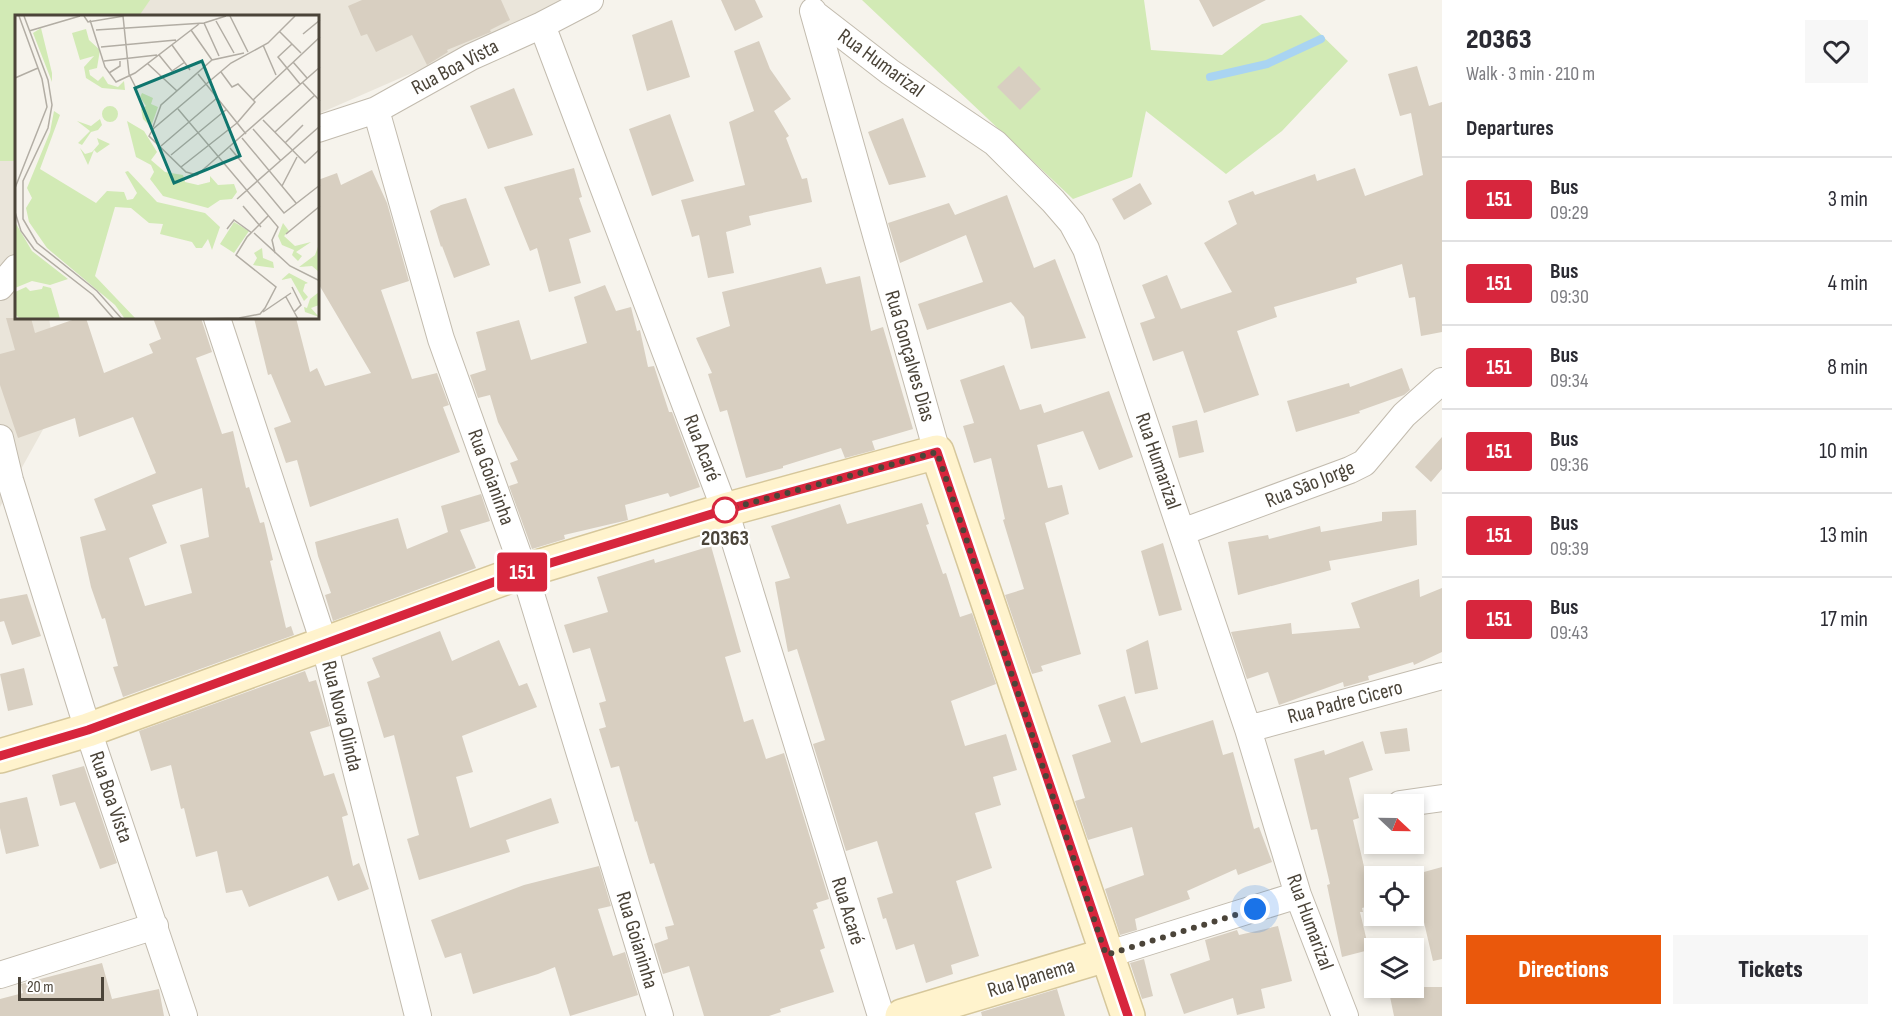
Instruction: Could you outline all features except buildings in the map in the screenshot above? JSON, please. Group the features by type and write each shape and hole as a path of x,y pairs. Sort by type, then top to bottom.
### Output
{"street":[{"name":"Rua Boa Vista","path":"320,128 376,110 471,57 542,25 590,0"},
{"name":"Rua Gonçalves Dias","path":"811,7 937,452 1128,1016"},
{"name":"Rua Humarizal","path":"811,7 890,72 994,143 1072,222 1086,249 1182,532 1248,729 1298,895 1345,1016"},
{"name":"Rua Acaré","path":"542,25 725,510 881,1016"},
{"name":"Rua Goianinha","path":"376,110 441,339 524,571 660,1016"},
{"path":"0,286 15,269"},
{"name":"Rua Nova Olinda","path":"218,320 324,643 418,1016"},
{"name":"Rua São Jorge","path":"1182,532 1350,471 1364,463 1404,415 1442,381"},
{"name":"Rua Boa Vista","path":"0,438 5,487 184,1016"},
{"path":"0,756 88,730 524,571 725,510 937,452"},
{"name":"Rua Padre Cicero","path":"1248,729 1442,676"},
{"path":"1424,801 1442,798"},
{"name":"Rua Ipanema","path":"902,1016 1298,895"},
{"path":"0,975 155,926"}],"shaded area":[{"path":"0,0 579,0 320,113 320,15 15,15 15,320 49,320 61,397 0,507"}],"green space":[{"path":"0,0 150,0 140,15 15,15 15,161 0,161"},
{"path":"862,0 1144,0 1151,50 1222,55 1262,24 1301,15 1348,61 1282,131 1226,174 1146,111 1132,177 1073,199"}],"waterway":[{"path":"1210,77 1267,64 1321,39"}],"bus line":[{"name":"151","path":"0,756 88,730 524,571 725,510 937,452 1128,1016"}],"place":[{"name":"20363","path":"725,510"}],"route":[{"path":"725,510 937,452 1106,955 1255,909"}]}
